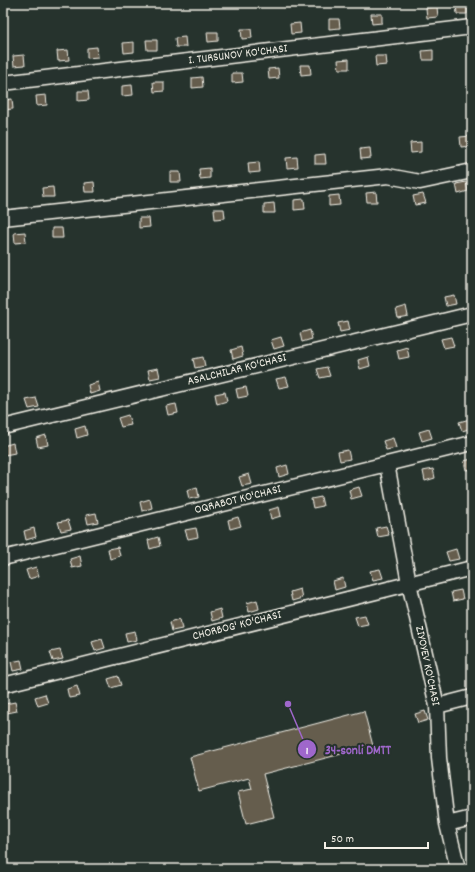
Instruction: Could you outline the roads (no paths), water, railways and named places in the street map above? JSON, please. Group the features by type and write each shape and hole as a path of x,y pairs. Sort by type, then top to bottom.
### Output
{"street":[{"name":"I. TURSUNOV KO'CHASI","path":"3,83 472,27"},
{"path":"3,218 388,176 420,182 472,171"},
{"name":"ASALCHILAR KO'CHASI","path":"3,427 472,314"},
{"name":"OQRABOT KO'CHASI","path":"3,558 472,443"},
{"name":"ZIYOYEV KO'CHASI","path":"387,464 409,583 437,706 439,758 447,824 458,869"},
{"name":"CHORBOG' KO'CHASI","path":"3,685 472,568"},
{"path":"437,706 472,697"},
{"path":"447,824 472,818"}],"place":[{"name":"34-sonli DMTT","path":"288,704"}]}
